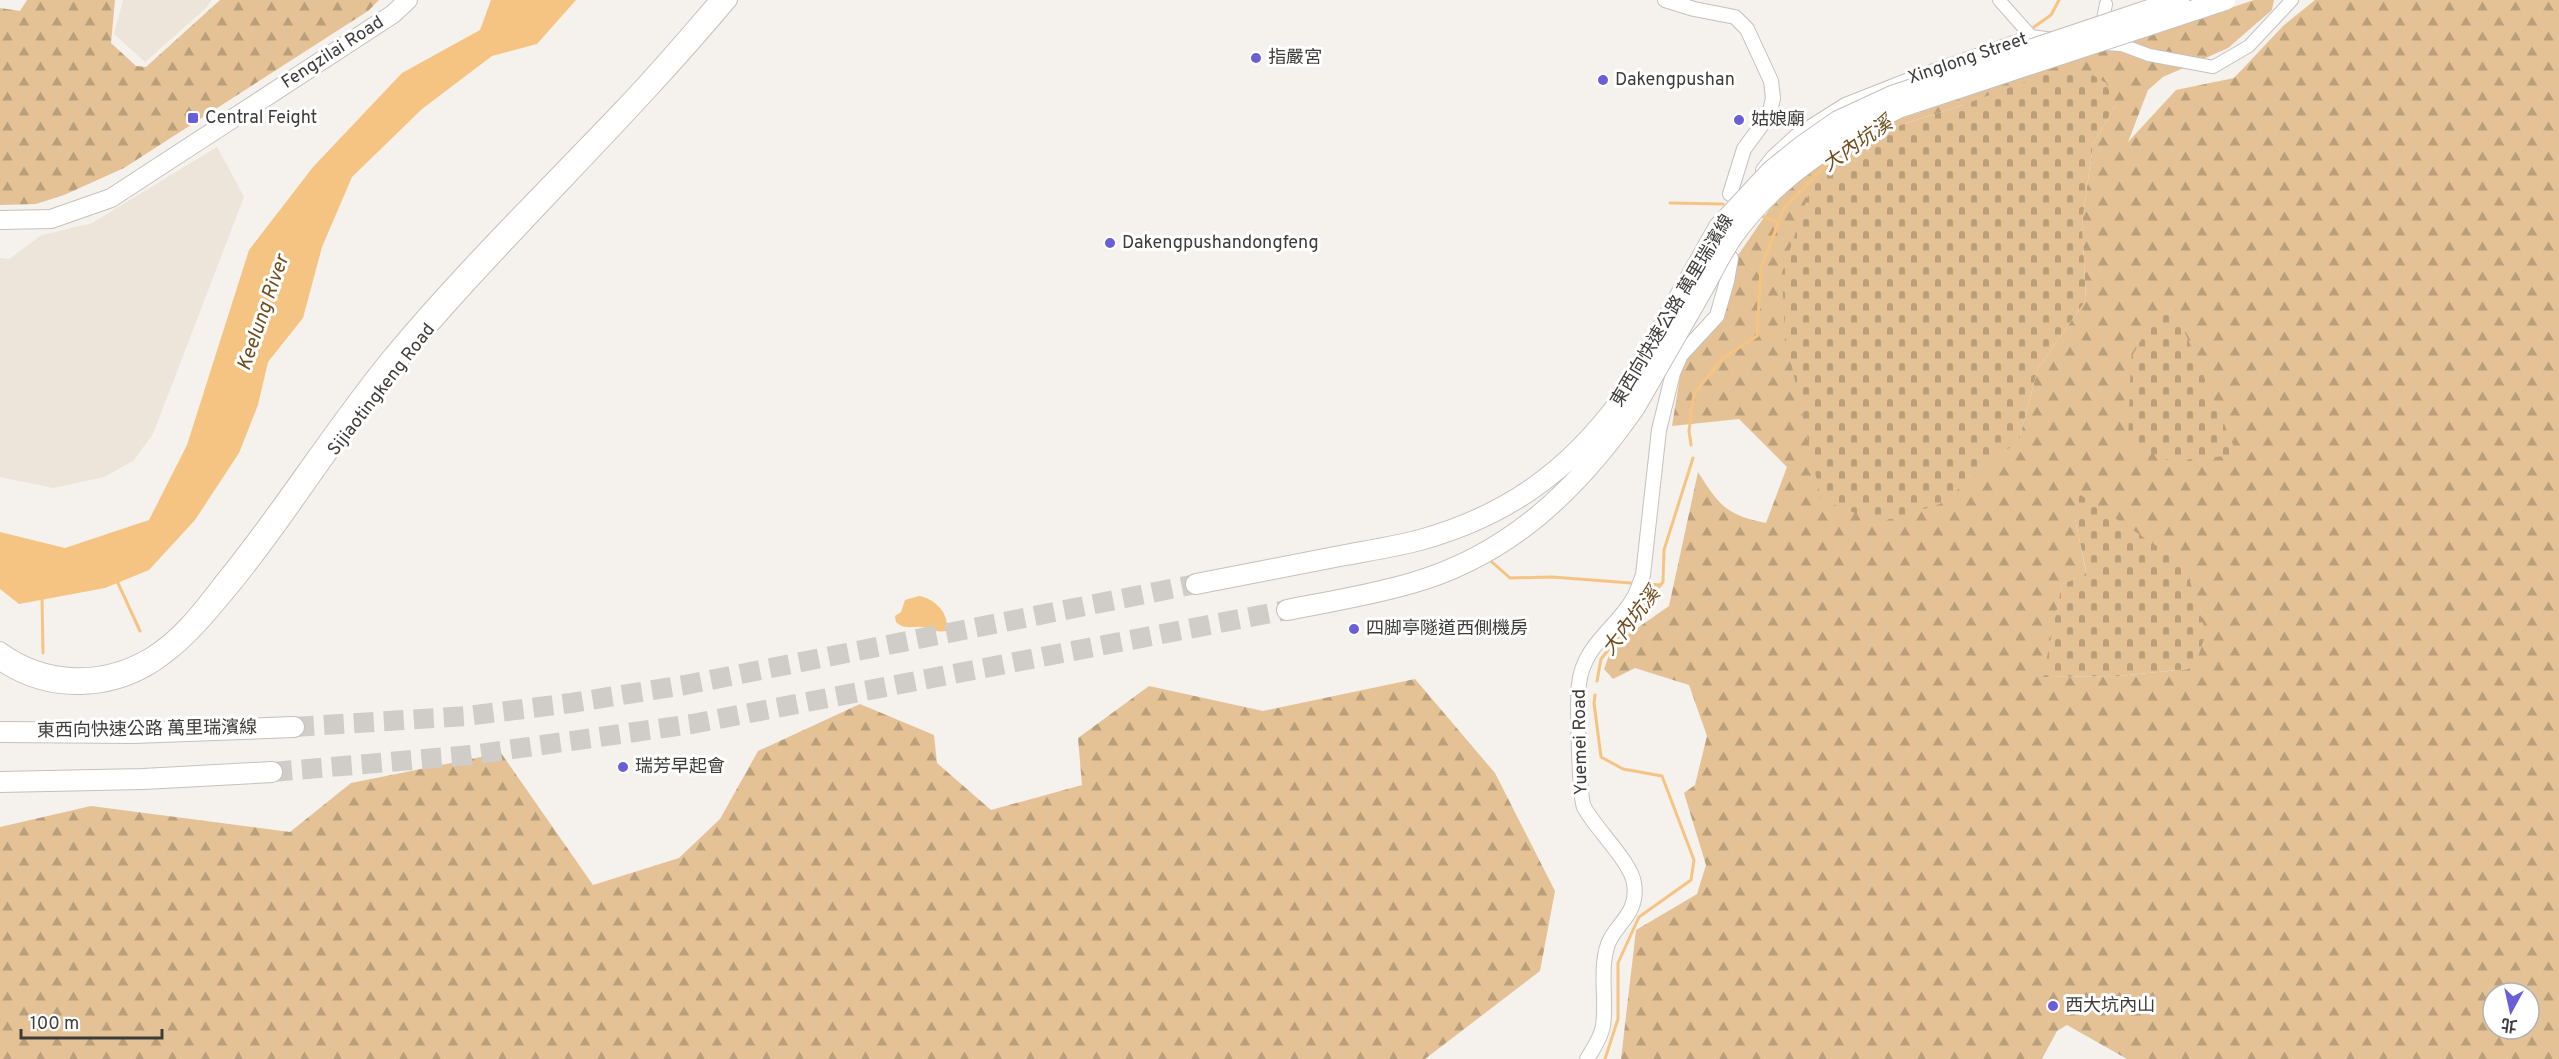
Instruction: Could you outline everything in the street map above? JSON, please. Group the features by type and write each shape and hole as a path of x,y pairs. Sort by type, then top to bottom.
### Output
{"highway":[{"name":"東西向快速公路 萬里瑞濱線","path":"1196,584 1418,541 1456,529 1519,499 1550,477 1629,403 1719,227 1771,171 1802,146 1838,121 1892,96 2179,0"},
{"name":"東西向快速公路 萬里瑞濱線","path":"1287,610 1414,583 1455,567 1488,550 1550,508 1585,473 1733,236 1782,182 1812,157 1847,134 1898,108 2225,0"},
{"path":"0,723 133,733"},
{"name":"東西向快速公路 萬里瑞濱線","path":"0,732 133,733 294,727"},
{"path":"0,783 272,772"}],"main road":[{"name":"Fengzilai Road","path":"0,220 51,219 111,198 393,14 408,0"}],"street":[{"name":"Sijiaotingkeng Road","path":"0,650 39,670 72,676 92,676 127,667 153,653 180,629 252,544 388,358 528,205 623,106 717,0"},
{"name":"Sijiaotingkeng Road","path":"0,663 11,671 48,685 72,688 96,687 124,680 166,657 205,620 249,568 377,391 412,349 512,238 645,97 730,0"},
{"path":"1665,0 1694,9 1735,17 1747,29 1771,81 1773,98 1769,115 1744,149 1731,200"},
{"path":"2000,0 2031,36"},
{"name":"Xinglong Street","path":"1731,200 1772,157 1797,135 1845,104 1916,76 2031,36 2121,45 2149,56 2213,68 2249,46 2292,0"},
{"path":"2106,2 2121,45"},
{"path":"2075,42 2092,33 2103,19 2106,2"},
{"name":"Yuemei Road","path":"1587,1059 1603,1027 1608,943 1626,919 1634,895 1634,880 1583,805 1578,708 1579,682 1585,662 1598,639 1635,596 1643,575 1659,430 1673,373 1681,355 1717,316 1731,258"}],"shaded area":[{"path":"123,0 212,0 205,9 145,62 114,34"},
{"path":"217,147 244,197 153,434 133,461 104,477 53,488 0,477 0,258 9,259 42,235 92,223"}],"green space":[{"path":"27,0 115,0 111,43 136,66 146,67 220,0 379,0 368,11 124,168 64,195 36,204 0,205 0,8 20,11"},
{"path":"2254,0 2274,0 2272,10 2228,48 2163,77 2148,90 2128,142 2176,90 2234,78 2283,26 2315,0 2559,0 2559,1059 2127,1059 2067,1025 2057,1031 2042,1059 1621,1059 1636,930 1697,894 1706,865 1684,793 1695,785 1707,736 1689,685 1635,668 1613,679 1604,669 1613,645 1669,606 1698,472 1718,501 1725,507 1741,516 1766,523 1787,467 1739,419 1672,426 1683,358 1720,319 1734,261 1769,210 1807,171 1835,148 1888,123","holes":["1963,105 2115,106 2093,144 2082,223 2086,300 2038,368 2019,440 1879,132","2075,519 2188,669 2118,676 2044,677 2062,584 2087,576"]},
{"path":"2053,71 2091,74 2106,83 2115,106 2093,144 2082,223 2086,300 2038,368 2019,440 1940,504 1879,523 1821,499 1785,335 1782,273 1816,172 1834,152 1879,132 1963,105"},
{"path":"2172,302 2237,454 2175,463 2128,444 2131,358 2156,313"},
{"path":"2079,494 2185,565 2206,633 2196,663 2188,669 2118,676 2043,677 2062,584 2087,575 2075,519"},
{"path":"1415,679 1495,773 1555,891 1540,971 1425,1059 0,1059 0,827 91,806 290,832 351,783 501,753 593,885 679,858 720,819 758,751 860,704 934,735 937,763 991,810 1082,785 1078,738 1149,686 1263,711"}],"water":[{"name":"Keelung River","path":"491,0 576,0 537,44 492,56 422,109 352,177 322,247 303,318 268,362 258,405 239,453 195,520 149,570 105,588 19,604 0,589 0,532 65,548 149,520 187,445 249,250 313,167 402,73 480,30"},
{"path":"919,596 935,603 944,613 946,631 905,627 896,622 895,616 901,612 905,600"}],"waterway":[{"name":"大內坑溪","path":"2034,27 2051,15 2059,0"},
{"name":"大內坑溪","path":"1691,445 1689,431 1694,394 1723,358 1757,336 1761,268 1784,208 1827,164 1886,125"},
{"path":"1670,203 1723,204"},
{"path":"1759,215 1778,222"},
{"name":"大內坑溪","path":"1597,681 1601,659 1663,582 1664,550 1693,458"},
{"path":"1492,562 1510,578 1552,577 1631,583"},
{"path":"117,581 140,631"},
{"path":"1648,584 1660,585"},
{"path":"42,597 43,653"},
{"name":"大內坑溪","path":"1595,695 1601,757 1623,769 1662,776 1694,860 1691,880 1639,917 1618,963 1618,1019 1605,1059"}],"tunnel":[{"path":"294,727 467,716 685,685 1196,584"},
{"path":"272,772 471,755 692,724 1287,610"}],"place":[{"name":"指嚴宮","path":"1256,58"},
{"name":"Dakengpushan","path":"1603,80"},
{"name":"Central Feight","path":"193,118"},
{"name":"姑娘廟","path":"1739,120"},
{"name":"Dakengpushandongfeng","path":"1110,243"},
{"name":"四脚亭隧道西側機房","path":"1354,629"},
{"name":"瑞芳早起會","path":"623,767"},
{"name":"西大坑內山","path":"2053,1006"}]}
